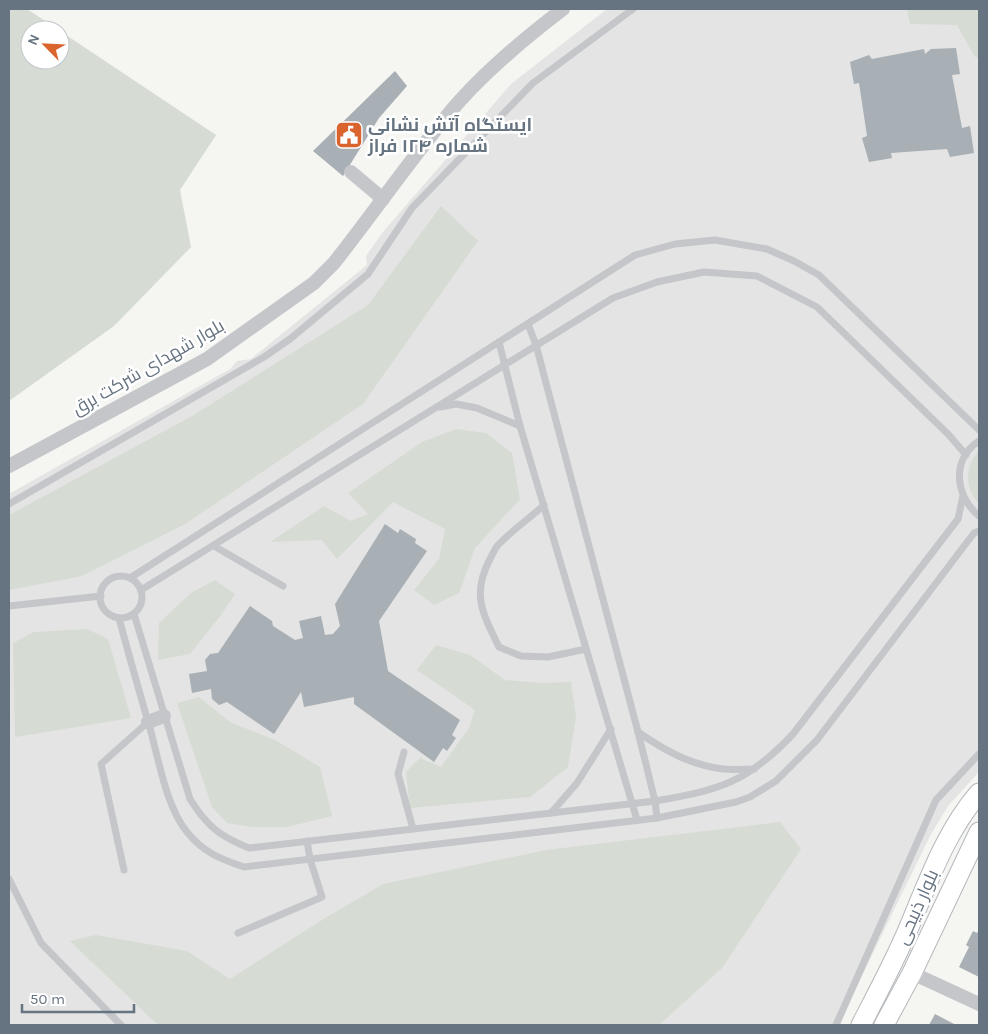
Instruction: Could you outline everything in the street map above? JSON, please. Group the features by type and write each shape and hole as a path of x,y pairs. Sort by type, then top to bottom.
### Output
{"main road":[{"name":"بلوار ذبیحی","path":"861,1025 900,949 943,848 966,808 979,793"},
{"name":"بلوار ذبیحی","path":"884,1025 912,973 979,832"}],"street":[{"name":"بلوار شهدای شرکت برق","path":"9,466 207,359 314,283 334,263 446,116 482,77 530,34 564,9"},
{"path":"351,172 383,199"},
{"path":"148,722 164,716"},
{"path":"912,973 979,1004"}],"lane":[{"path":"9,504 264,357 290,339 368,274 412,208 533,83 633,9"},
{"path":"130,578 635,255 675,244 715,240 767,249 794,260 819,275 979,430"},
{"path":"141,590 613,298 657,282 704,272 757,276 817,307 966,455"},
{"path":"528,324 536,345 638,732 655,800 657,818"},
{"path":"499,342 520,426 637,820"},
{"path":"437,407 456,404 477,408 520,426"},
{"path":"979,441 966,455 960,468 959,483 970,509 979,516"},
{"path":"134,614 190,799 212,828 228,840 249,848 655,800 696,794 738,780 773,755 793,734 958,519 963,496"},
{"path":"544,505 498,544 484,570 479,586 486,621 500,647 521,656 548,657 586,648"},
{"path":"119,618 162,775 176,816 200,846 220,859 244,867 657,818 736,802 758,793 776,781 817,740 974,533 979,531"},
{"path":"214,546 283,586"},
{"path":"123,576 130,578 139,585 141,590 142,603 134,614 119,618 113,616 104,608 101,596 102,589 111,579 123,576"},
{"path":"9,606 101,596"},
{"path":"124,870 101,764 148,722"},
{"path":"551,813 577,783 611,729"},
{"path":"638,732 665,750 696,764 724,769 754,769"},
{"path":"404,752 398,774 413,829"},
{"path":"836,1025 936,800 979,754"},
{"path":"238,934 322,897 310,859 307,841"},
{"path":"9,879 41,943 121,1025"}],"shaded area":[{"path":"9,9 27,9 44,20 20,20 20,70 70,70 70,38 216,135 180,190 191,247 114,326 9,401"},
{"path":"607,9 979,9 979,772 948,806 930,836 838,1025 9,1025 9,494 230,369 237,361 251,359 367,265 366,256 383,232 511,84"},
{"path":"907,9 979,9 979,57 975,57 957,25 910,24"},
{"path":"441,206 478,241 363,404 185,524 82,576 9,590 9,515 194,415 368,305"},
{"path":"456,429 486,433 512,453 520,499 475,548 459,593 434,605 414,590 439,559 445,529 393,502 337,559 322,540 270,542 324,506 351,521 368,514 348,493 422,442"},
{"path":"979,450 979,504 971,491 968,477 971,463"},
{"path":"215,580 235,594 221,615 190,654 158,660 159,623 191,593"},
{"path":"87,629 108,639 131,718 15,737 13,643 34,632"},
{"path":"436,645 470,655 505,680 541,683 571,682 576,717 568,767 530,797 410,808 406,772 420,758 441,767 469,728 475,710 417,670"},
{"path":"199,697 230,722 275,740 320,767 332,816 287,827 253,827 227,823 212,807 177,703"},
{"path":"780,822 801,849 722,968 659,1025 158,1025 70,941 96,935 187,951 230,979 325,918 383,884 546,850"}],"building":[{"path":"956,48 960,74 952,75 962,128 970,126 974,153 950,157 947,149 891,153 892,158 869,162 862,138 867,136 859,83 854,84 850,62 869,55 872,59 924,49 925,54 931,49"},
{"name":"ایستگاه آتش نشانی شماره ۱۲۴ فراز","path":"395,71 407,86 379,118 343,176 313,151"},
{"path":"385,524 398,533 400,529 416,539 415,543 427,551 379,621 388,671 460,720 452,735 456,738 447,751 443,748 434,762 354,704 354,697 304,707 301,692 274,734 227,702 219,705 212,699 211,689 192,693 189,674 207,671 205,660 210,654 218,653 250,606 272,621 273,626 295,640 303,638 299,621 321,616 325,635 333,634 340,626 335,604"},
{"path":"979,929 979,977 959,967 969,947 966,945 973,931 977,933"},
{"path":"935,1014 956,1025 929,1025"}],"place":[{"name":"ایستگاه آتش نشانی شماره ۱۲۴ فراز","path":"349,135"}]}
